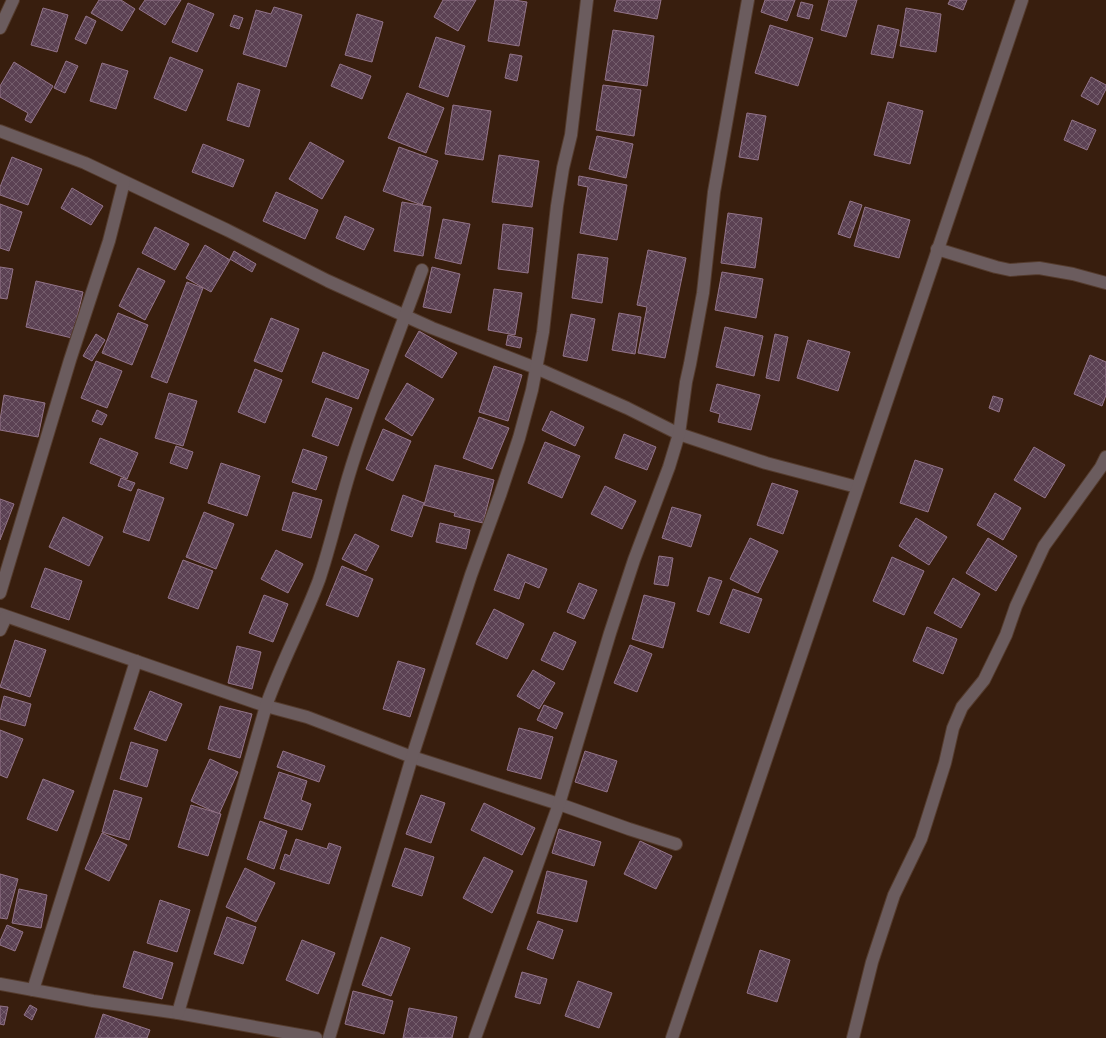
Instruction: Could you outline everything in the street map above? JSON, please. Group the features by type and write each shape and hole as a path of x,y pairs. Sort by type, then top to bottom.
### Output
{"street":[{"path":"0,28 13,0"},
{"path":"330,1038 412,757 471,575 519,438 532,390 543,332 557,206 563,168 572,128 587,0"},
{"path":"475,1038 559,804 610,633 642,539 669,467 679,434 686,382 703,293 714,192 748,0"},
{"path":"672,1038 1022,0"},
{"path":"1,135 85,163 227,230 328,281 432,328 536,368 627,408 679,434 766,463 857,487"},
{"path":"0,593 70,360 109,241 124,182"},
{"path":"938,249 1010,270 1039,268 1073,274 1106,283"},
{"path":"178,1013 266,706 275,680 318,582 369,412 422,270"},
{"path":"853,1038 879,940 894,895 921,839 945,763 952,728 962,707 984,680 1006,635 1016,606 1044,546 1101,467 1106,457"},
{"path":"0,630 3,616 266,706 307,717 412,757 559,804 676,844"},
{"path":"33,990 136,661"},
{"path":"0,984 93,1001 178,1013 316,1038"}],"building":[{"path":"99,0 121,0 135,9 122,31 91,13"},
{"path":"145,0 181,0 165,25 139,9"},
{"path":"443,0 476,0 458,31 434,17"},
{"path":"495,0 527,2 519,46 488,41"},
{"path":"617,0 661,0 657,19 614,11"},
{"path":"765,0 795,0 787,21 761,12"},
{"path":"829,0 857,0 846,37 821,30"},
{"path":"950,0 967,0 963,10 948,4"},
{"path":"801,2 813,5 809,19 797,16"},
{"path":"188,3 214,14 197,52 172,42"},
{"path":"274,7 302,15 286,67 243,54 256,10 271,14"},
{"path":"43,8 68,15 57,52 31,45"},
{"path":"906,8 941,14 936,52 900,46"},
{"path":"357,14 383,22 372,62 345,55"},
{"path":"234,15 243,18 239,29 230,26"},
{"path":"86,16 96,21 86,44 75,39"},
{"path":"770,25 813,38 798,86 755,73"},
{"path":"878,25 899,30 893,58 871,54"},
{"path":"613,30 654,36 647,86 605,80"},
{"path":"436,37 465,46 448,97 419,87"},
{"path":"510,54 522,56 517,81 505,78"},
{"path":"170,57 203,70 186,111 154,98"},
{"path":"66,61 78,66 65,93 54,88"},
{"path":"14,62 53,86 31,123 25,120 28,113 0,97 0,86"},
{"path":"102,63 128,71 116,109 90,101"},
{"path":"340,64 371,76 362,99 331,86"},
{"path":"1091,77 1106,85 1106,89 1098,105 1081,96"},
{"path":"238,83 260,90 249,127 227,120"},
{"path":"603,85 641,90 634,136 596,130"},
{"path":"407,93 444,108 426,153 388,138"},
{"path":"888,102 923,111 910,164 874,155"},
{"path":"453,105 491,111 483,160 445,154"},
{"path":"747,113 766,116 758,160 739,157"},
{"path":"1072,120 1096,130 1087,150 1064,140"},
{"path":"597,136 633,144 626,178 589,169"},
{"path":"310,142 344,161 322,199 289,179"},
{"path":"203,144 244,160 233,187 192,172"},
{"path":"399,147 438,161 422,205 383,191"},
{"path":"499,155 539,161 532,207 492,202"},
{"path":"12,157 42,169 28,205 0,195 0,187"},
{"path":"579,176 627,185 617,240 580,233 588,187 578,185"},
{"path":"72,188 103,206 91,225 61,208"},
{"path":"276,192 318,210 305,239 263,221"},
{"path":"850,201 862,205 850,238 838,234"},
{"path":"402,202 431,207 423,256 394,251"},
{"path":"0,204 22,212 9,251 0,248"},
{"path":"865,207 910,220 899,258 854,246"},
{"path":"728,213 762,218 755,268 721,263"},
{"path":"345,216 374,229 364,250 336,238"},
{"path":"443,219 470,224 461,264 435,258"},
{"path":"503,224 533,228 528,273 498,269"},
{"path":"155,227 189,244 175,270 142,253"},
{"path":"205,245 230,260 211,292 186,278"},
{"path":"648,250 686,258 665,358 638,353 647,307 637,305"},
{"path":"234,251 256,264 252,272 230,259"},
{"path":"578,254 608,258 602,303 572,298"},
{"path":"0,267 13,269 7,299 0,298"},
{"path":"432,267 460,274 451,313 423,307"},
{"path":"138,268 165,281 145,320 119,306"},
{"path":"722,272 763,279 756,318 715,310"},
{"path":"36,281 83,292 72,338 26,327"},
{"path":"187,282 203,288 167,383 151,377"},
{"path":"494,289 522,293 515,335 488,330"},
{"path":"118,313 148,325 132,365 102,353"},
{"path":"619,313 641,317 635,354 612,350"},
{"path":"571,314 595,319 587,361 563,356"},
{"path":"271,318 299,329 282,372 254,361"},
{"path":"725,327 763,336 754,376 716,367"},
{"path":"419,331 457,353 442,378 405,356"},
{"path":"96,334 105,340 92,361 83,356"},
{"path":"775,334 788,337 779,381 766,378"},
{"path":"508,335 522,338 520,348 506,345"},
{"path":"808,340 850,352 838,391 797,378"},
{"path":"323,352 369,370 358,399 312,382"},
{"path":"1090,355 1106,362 1106,395 1102,406 1074,394"},
{"path":"96,361 122,371 107,408 81,398"},
{"path":"494,366 522,375 508,421 479,412"},
{"path":"255,369 282,380 265,423 238,412"},
{"path":"407,383 434,399 412,436 385,419"},
{"path":"717,384 760,395 751,430 718,422 720,414 710,411"},
{"path":"169,393 197,401 183,446 155,438"},
{"path":"4,395 45,403 38,437 0,430"},
{"path":"993,396 1003,399 999,412 989,408"},
{"path":"326,398 352,408 338,446 312,436"},
{"path":"97,410 107,415 102,425 92,421"},
{"path":"551,411 584,427 575,446 542,430"},
{"path":"479,417 509,428 492,469 463,458"},
{"path":"383,429 411,441 393,481 366,469"},
{"path":"624,434 656,447 647,470 615,458"},
{"path":"100,438 138,453 127,479 90,463"},
{"path":"545,442 580,456 562,498 528,483"},
{"path":"176,446 193,452 187,469 170,463"},
{"path":"1034,447 1065,465 1045,498 1014,480"},
{"path":"303,449 327,457 316,490 292,482"},
{"path":"915,460 943,469 928,512 900,503"},
{"path":"221,463 260,476 247,516 208,503"},
{"path":"435,465 494,480 483,523 454,516 455,513 424,505"},
{"path":"121,478 135,483 131,491 118,486"},
{"path":"772,483 798,491 783,534 757,525"},
{"path":"605,486 636,501 622,529 591,514"},
{"path":"138,489 164,498 149,541 123,532"},
{"path":"293,492 322,500 311,538 282,530"},
{"path":"995,493 1021,508 1003,540 977,525"},
{"path":"403,495 424,503 412,537 391,530"},
{"path":"0,499 14,504 0,540"},
{"path":"672,507 701,515 691,547 662,538"},
{"path":"204,512 234,524 216,569 186,557"},
{"path":"63,517 103,537 89,566 49,547"},
{"path":"916,518 947,537 929,565 899,546"},
{"path":"440,523 470,530 466,549 436,542"},
{"path":"355,534 379,546 366,571 342,559"},
{"path":"750,538 778,551 758,593 730,579"},
{"path":"988,538 1017,556 996,591 966,573"},
{"path":"276,550 303,564 288,593 261,579"},
{"path":"508,554 547,569 539,588 525,582 519,599 494,590"},
{"path":"659,556 673,558 668,586 654,584"},
{"path":"892,557 924,571 904,615 873,601"},
{"path":"183,560 213,571 198,609 168,598"},
{"path":"342,566 373,579 358,617 326,605"},
{"path":"45,568 82,581 69,620 31,607"},
{"path":"709,577 722,581 709,615 697,611"},
{"path":"953,578 980,594 961,628 934,613"},
{"path":"579,583 597,590 584,619 567,612"},
{"path":"733,589 762,599 749,633 720,623"},
{"path":"264,595 288,604 273,642 249,633"},
{"path":"644,595 675,603 663,648 632,639"},
{"path":"494,609 524,624 507,659 476,644"},
{"path":"927,627 957,639 943,674 913,661"},
{"path":"554,632 576,642 563,670 541,660"},
{"path":"15,640 46,650 30,697 0,687"},
{"path":"630,645 652,654 637,692 614,683"},
{"path":"237,646 261,652 252,689 228,683"},
{"path":"398,661 425,669 410,717 383,709"},
{"path":"533,670 555,683 539,709 517,696"},
{"path":"150,691 182,704 166,741 134,729"},
{"path":"4,696 31,704 25,726 0,719"},
{"path":"544,705 563,713 556,729 537,720"},
{"path":"220,706 252,714 240,758 208,749"},
{"path":"519,728 553,737 541,779 507,770"},
{"path":"0,730 23,739 7,778 0,775"},
{"path":"131,742 158,750 147,787 120,779"},
{"path":"283,751 325,766 319,782 277,767"},
{"path":"585,751 617,761 607,792 575,782"},
{"path":"210,759 238,772 219,814 191,801"},
{"path":"279,772 307,781 301,800 311,804 302,830 264,818"},
{"path":"43,779 74,791 57,831 27,819"},
{"path":"114,790 142,798 129,840 102,832"},
{"path":"421,795 445,803 431,843 406,834"},
{"path":"484,803 535,828 522,855 471,830"},
{"path":"191,805 221,814 208,856 178,847"},
{"path":"260,821 287,831 274,869 247,859"},
{"path":"559,829 601,842 594,866 552,853"},
{"path":"102,833 127,845 109,881 85,869"},
{"path":"296,839 327,849 329,843 341,847 329,884 280,869 285,854 290,856"},
{"path":"640,841 672,856 656,889 624,874"},
{"path":"405,848 434,857 422,896 392,886"},
{"path":"484,857 513,871 492,913 463,898"},
{"path":"245,868 275,883 256,922 226,907"},
{"path":"547,871 587,881 577,922 537,913"},
{"path":"0,874 18,879 7,919 0,918"},
{"path":"19,889 47,895 41,928 12,923"},
{"path":"160,900 190,910 177,952 147,943"},
{"path":"227,917 256,927 243,964 214,954"},
{"path":"538,921 563,930 553,959 527,949"},
{"path":"7,925 23,932 15,951 0,945 0,941"},
{"path":"381,937 410,948 391,996 362,985"},
{"path":"302,940 335,953 318,994 286,980"},
{"path":"760,950 790,960 777,1002 747,993"},
{"path":"134,951 173,963 162,999 123,987"},
{"path":"522,972 547,979 540,1004 515,997"},
{"path":"578,981 612,993 599,1028 565,1016"},
{"path":"353,991 393,1001 384,1034 345,1024"},
{"path":"30,1005 37,1009 32,1020 24,1015"},
{"path":"0,1006 8,1007 4,1025 0,1024"},
{"path":"409,1008 457,1017 452,1038 403,1038"},
{"path":"103,1014 150,1030 147,1038 95,1038"}]}
